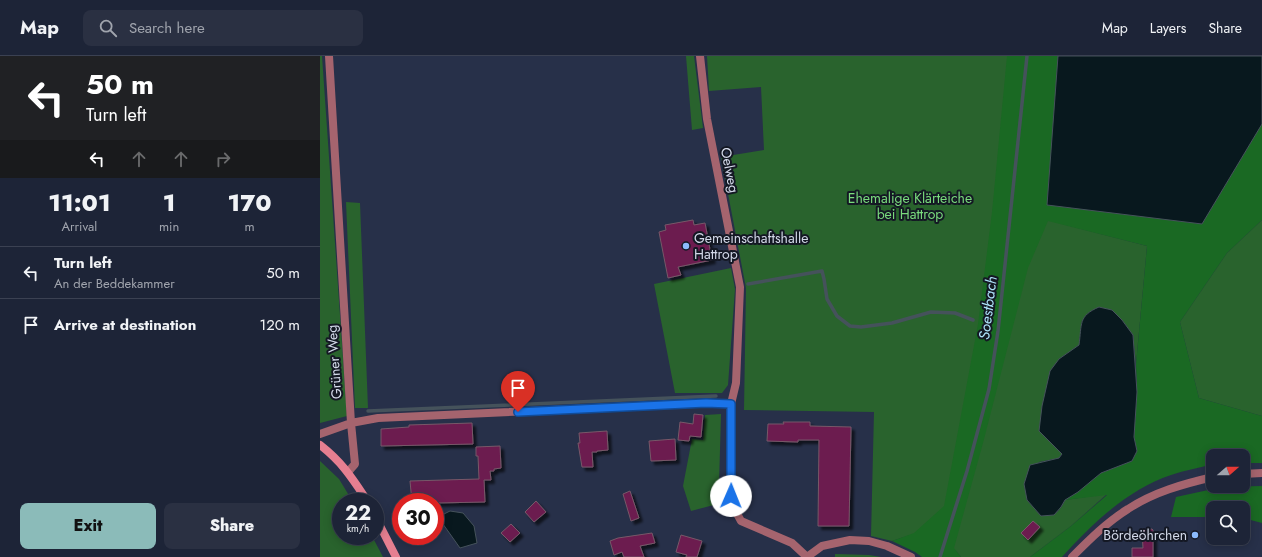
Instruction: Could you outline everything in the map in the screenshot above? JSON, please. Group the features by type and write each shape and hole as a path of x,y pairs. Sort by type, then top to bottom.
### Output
{"main road":[{"path":"320,445 335,457 348,472 362,493"},
{"path":"384,534 396,557"}],"street":[{"name":"Grüner Weg","path":"329,56 351,423 355,464 348,472"},
{"name":"Oelweg","path":"700,56 707,119 740,287 736,383 731,404 731,496 735,510 741,521 792,544 807,557"},
{"path":"320,434 351,423 378,418 706,403 731,404"},
{"path":"1250,474 1262,473"},
{"path":"1072,557 1106,525 1127,509 1151,497 1181,485 1206,479"},
{"path":"807,557 822,546 850,540 869,541 887,546 912,557"}],"green space":[{"path":"320,56 322,56 347,416 320,423"},
{"path":"686,56 694,56 703,128 692,130"},
{"name":"Ehemalige Klärteiche bei Hattrop","path":"707,56 1262,56 1262,201 1172,243 1062,224 1147,246 1136,364 1133,335 1122,320 1082,320 1079,345 1059,359 1062,454 1059,458 1039,462 1027,500 1041,516 1050,515 1058,511 1065,500 1107,494 1071,526 1030,557 961,557 956,551 910,535 892,541 871,536 874,412 744,410 746,288 721,157 764,150 761,87 709,91"},
{"path":"1007,56 1058,56 1048,205 1202,224 1262,124 1262,220 1227,253 1180,322 1199,398 1262,416 1262,463 1250,463 1250,449 1206,449 1206,466 1171,475 1140,489 1099,520 1062,557 1030,557 1071,526 1107,495 1065,500 1078,492 1101,473 1132,461 1137,451 1134,437 1137,392 1136,364 1147,246 1048,221 1028,268 983,443 954,548 961,557 922,557 892,541 914,533 944,506 978,324 992,212"},
{"path":"346,202 360,203 368,408 355,408"},
{"path":"1262,220 1262,416 1199,398 1180,322 1227,253"},
{"path":"731,268 735,289 728,385 722,393 675,393 654,284"},
{"path":"721,414 719,485 725,502 691,511 683,486 692,439 703,440 705,415"},
{"path":"320,461 339,479 348,493 332,493 332,545 377,545 383,557 320,557"},
{"path":"1250,486 1262,486 1262,523 1250,520 1250,501 1206,501 1206,517 1171,517 1176,497 1206,490 1206,493 1250,493"},
{"path":"835,554 869,555 881,557 835,557"}],"shaded area":[{"path":"1058,56 1262,56 1262,124 1202,224 1047,205"},
{"path":"1099,307 1112,310 1122,320 1133,335 1137,392 1134,437 1137,451 1132,461 1101,473 1078,492 1065,500 1054,515 1041,516 1027,500 1024,484 1030,465 1059,458 1062,454 1039,431 1042,406 1050,371 1059,359 1079,345 1081,326 1084,317 1092,310"},
{"path":"450,511 463,513 474,526 477,543 460,548 444,525 444,514"}],"building":[{"name":"Gemeinschaftshalle Hattrop","path":"693,220 694,225 705,223 712,260 678,267 681,275 668,278 659,232 666,230 665,225"},
{"path":"694,414 703,415 701,437 690,436 689,441 678,440 680,422 693,424"},
{"path":"783,422 810,422 810,426 851,427 849,526 818,526 819,440 798,440 798,442 767,441 768,424 784,424"},
{"path":"472,423 473,444 381,446 381,429 409,427 409,425"},
{"path":"607,431 608,450 592,452 593,467 582,467 578,443 580,443 579,433"},
{"path":"675,439 676,460 651,461 649,441"},
{"path":"500,446 501,468 490,471 491,480 484,480 485,502 444,503 444,493 411,493 410,481 479,479 476,447"},
{"path":"630,491 639,518 631,521 623,494"},
{"path":"536,501 546,512 534,522 525,512"},
{"path":"1033,521 1040,527 1028,540 1021,533"},
{"path":"511,524 520,533 510,542 501,533"},
{"path":"1152,529 1153,557 1132,557 1132,548 1143,548 1142,530"},
{"path":"652,533 655,543 640,546 644,557 624,557 622,552 614,555 610,541 618,538"},
{"path":"681,535 702,541 697,557 686,557 687,555 676,552"}],"waterway":[{"name":"Soestbach","path":"940,557 967,471 989,389 998,331 1027,56"},
{"path":"748,284 822,271 827,299 837,316 850,326 861,327 892,323 931,312 955,313 973,320"},
{"path":"368,411 716,396"}],"place":[{"name":"Gemeinschaftshalle Hattrop","path":"686,246"},
{"name":"Bördeöhrchen","path":"1195,535"}],"route":[{"path":"518,412 706,403 731,404 731,496"}]}
